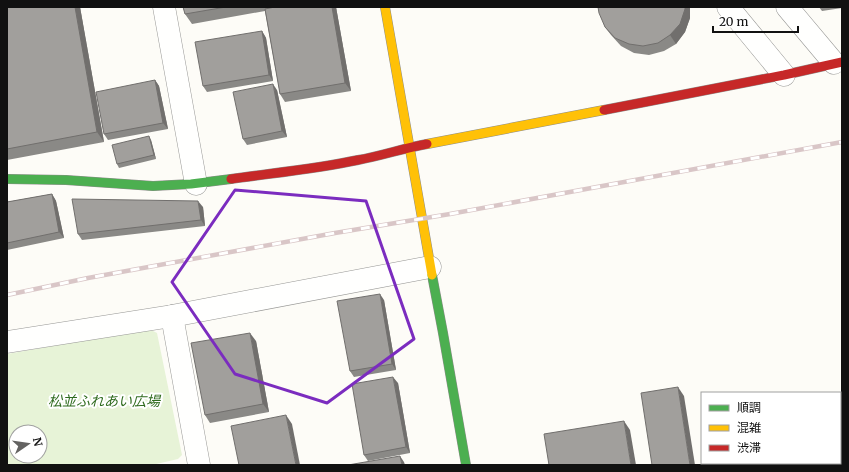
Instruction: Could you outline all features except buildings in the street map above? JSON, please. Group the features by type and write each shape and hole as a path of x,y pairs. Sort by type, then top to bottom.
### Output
{"street":[{"path":"164,7 196,184"},
{"path":"385,7 430,267 444,333 466,465"},
{"path":"728,7 784,75"},
{"path":"7,179 74,181 131,186 196,184 372,158 410,147 784,75 838,62 787,7"},
{"path":"7,342 172,316 430,267"},
{"path":"172,316 199,465"}],"highlighted area":[{"path":"235,190 366,201 414,339 327,403 235,374 172,282"}],"green space":[{"name":"松並ふれあい広場","path":"149,329 157,333 182,455 178,459 152,465 7,465 7,354"}],"railway":[{"path":"7,295 88,278 335,233 450,214 842,142"}],"traffic: fast":[{"path":"7,179 66,180 153,186 191,184 231,179"},
{"path":"432,275 466,465"}],"traffic: slow":[{"path":"385,7 432,275"},
{"path":"427,144 604,110"}],"traffic: jam":[{"path":"604,110 784,75 842,62"},
{"path":"231,179 342,163 427,144"}]}
